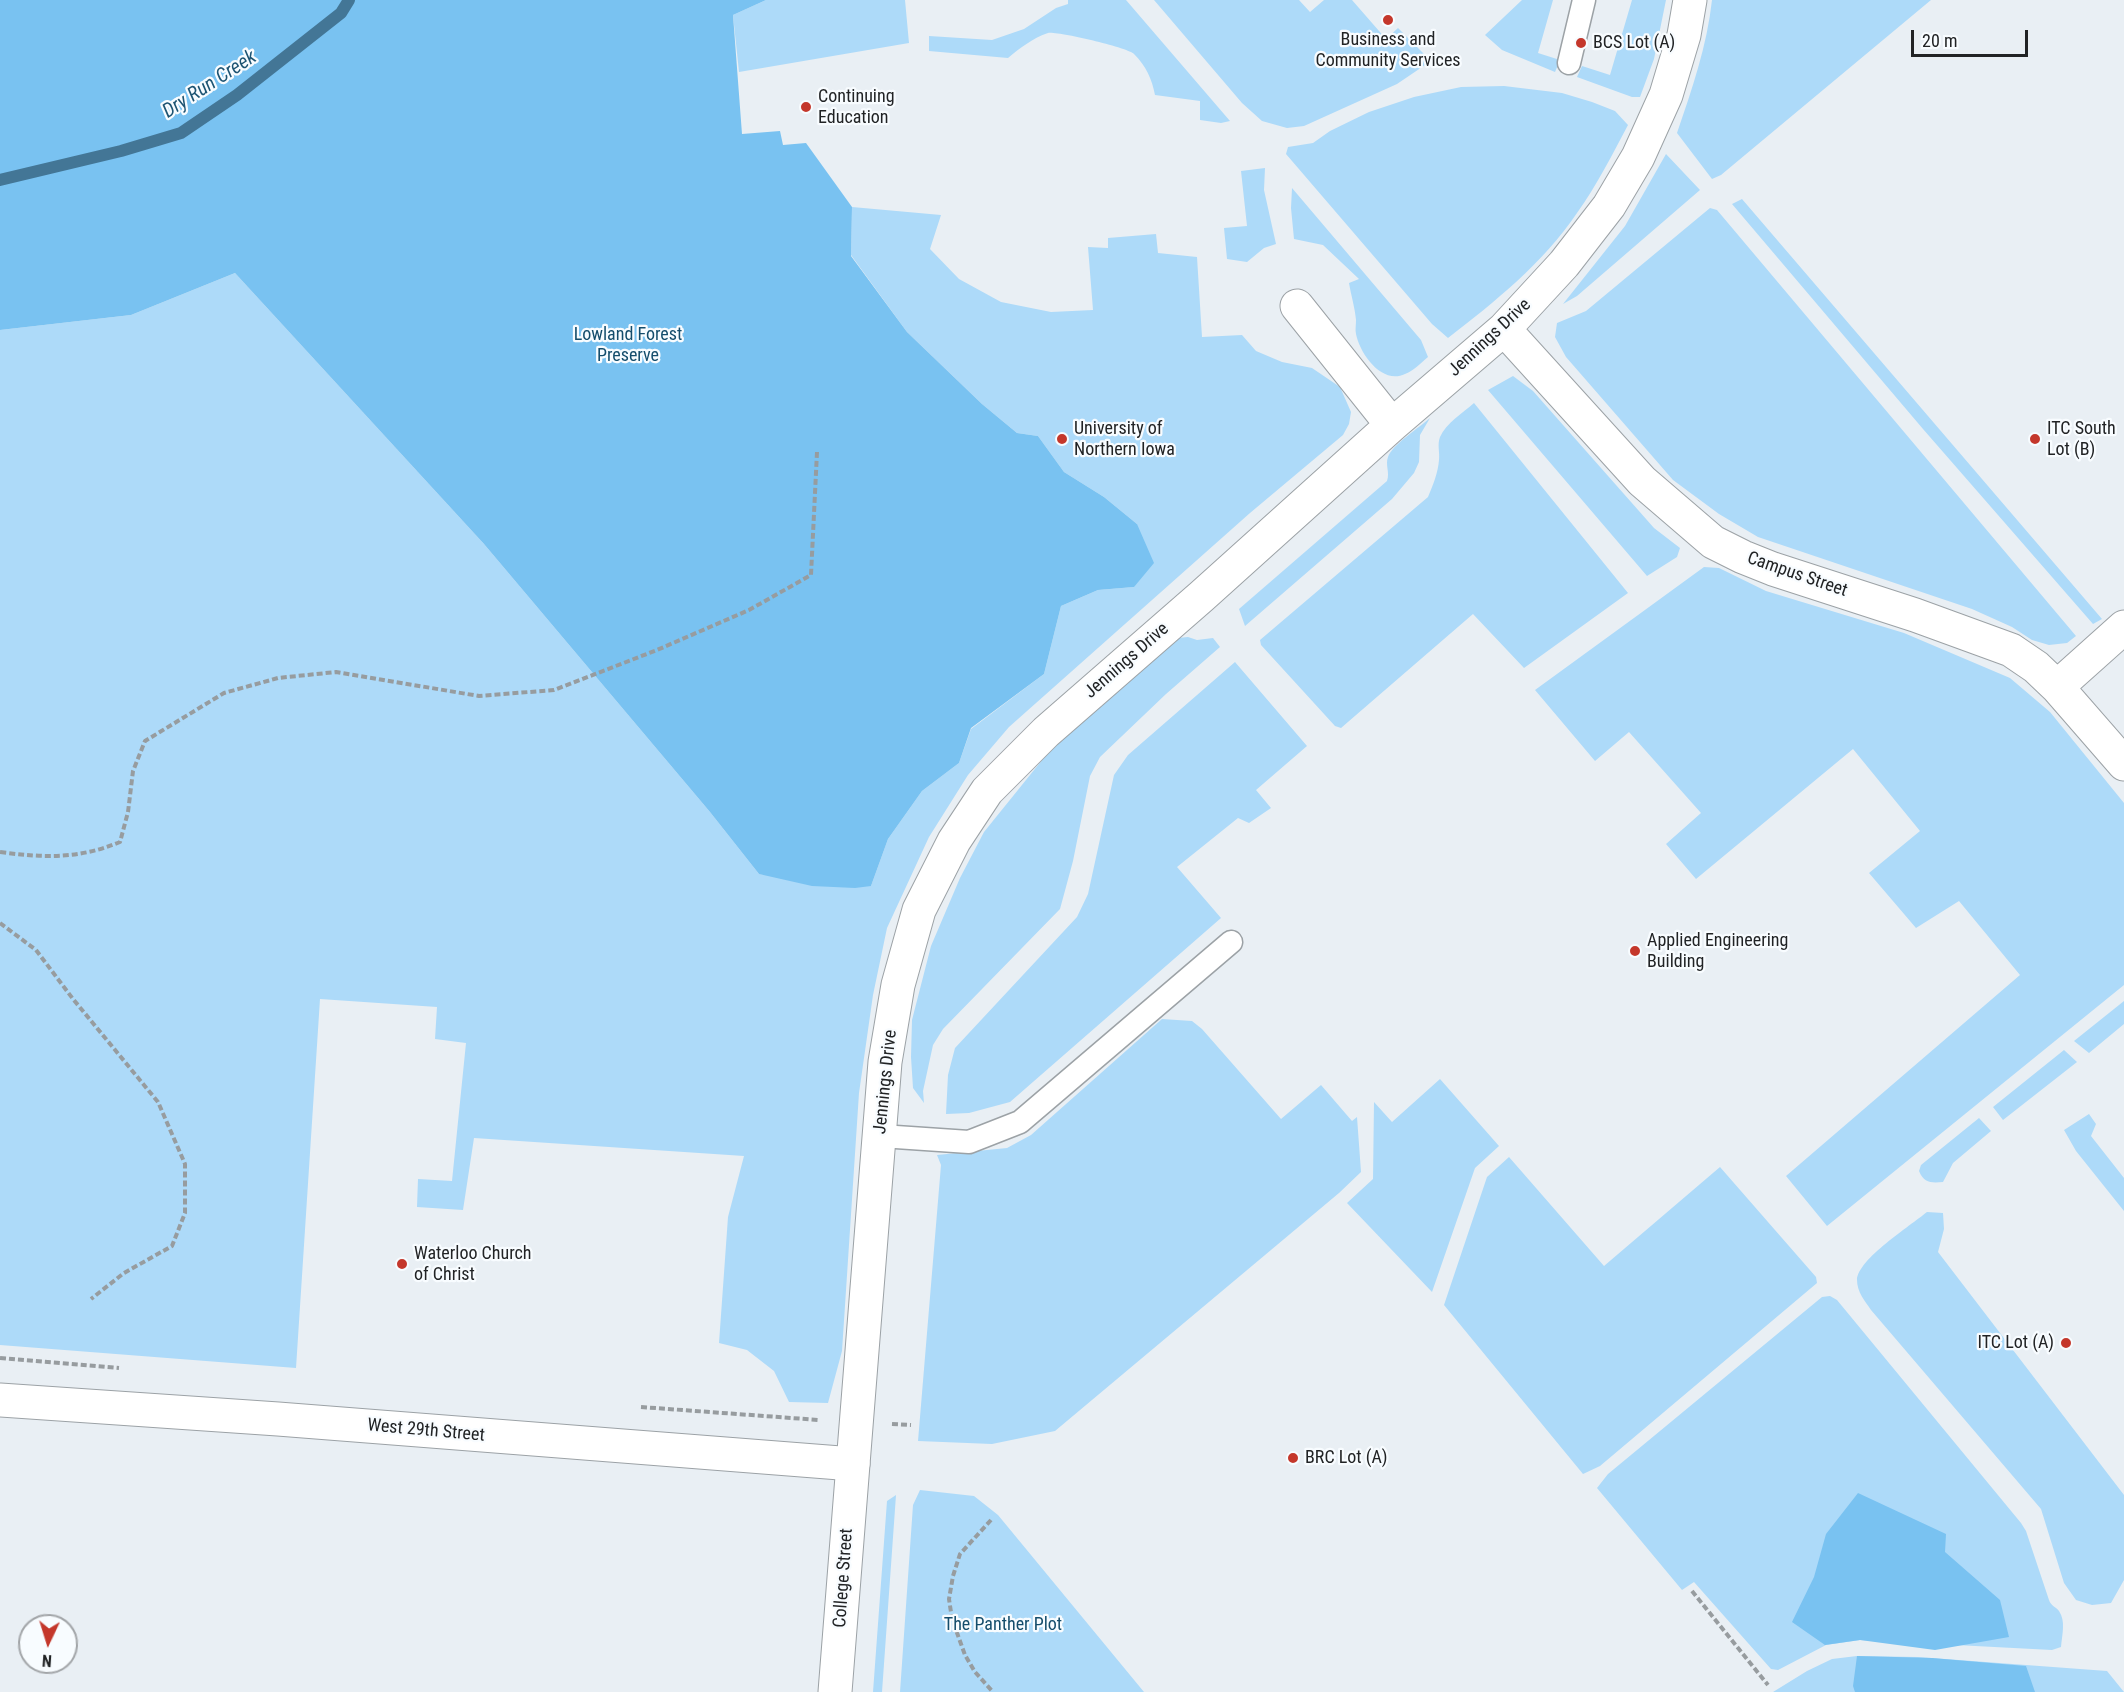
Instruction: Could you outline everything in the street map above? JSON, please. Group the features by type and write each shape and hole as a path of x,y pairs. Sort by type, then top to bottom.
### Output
{"street":[{"name":"Jennings Drive","path":"853,1464 887,1051 898,985 919,910 954,841 987,791 1046,732 1504,329 1564,264 1609,206 1638,157 1666,94 1684,35 1690,0"},
{"path":"1297,306 1392,426"},
{"name":"Campus Street","path":"1504,329 1642,481 1713,542 1773,569 1916,615 2011,650 2036,667 2057,687 2124,764"},
{"path":"2057,687 2124,627"},
{"name":"West 29th Street","path":"0,1400 278,1419 853,1464"},
{"name":"College Street","path":"835,1692 853,1464"}],"lane":[{"path":"1569,63 1584,0"},
{"path":"881,1136 969,1142 1020,1122 1231,942"}],"path":[{"path":"0,852 37,857 68,856 98,851 120,842 128,812 133,771 145,741 224,693 278,678 336,672 479,696 554,690 657,650 749,610 811,575 817,452"},
{"path":"0,923 36,951 158,1102 185,1164 185,1213 172,1246 124,1273 91,1299"},
{"path":"991,1520 960,1554 949,1599 954,1627 965,1655 975,1672 993,1692"},
{"path":"1692,1591 1768,1685"}],"green space":[{"name":"Lowland Forest Preserve","path":"0,0 766,0 733,15 742,134 780,131 783,145 806,143 852,207 851,256 907,332 982,404 1017,433 1038,436 1064,472 1104,497 1137,524 1154,563 1134,587 1098,590 1061,606 1044,674 971,728 959,763 922,791 888,839 871,886 855,888 812,886 759,874 710,812 484,544 235,273 131,315 0,330"},
{"path":"766,0 905,0 909,43 739,72 733,15"},
{"path":"1068,0 1126,0 1230,121 1221,123 1200,120 1200,101 1155,95 1148,73 1134,54 1092,40 1048,33 1032,40 1008,58 929,51 929,36 992,40 1024,29 1056,8 1068,4"},
{"path":"1154,0 1299,0 1310,12 1324,0 1352,0 1386,39 1398,28 1431,61 1397,84 1304,126 1287,128 1262,121 1242,103"},
{"path":"1522,0 1553,0 1538,53 1560,60 1555,72 1502,50 1485,35"},
{"path":"1632,0 1666,0 1654,59 1640,97 1632,97 1577,77 1582,66 1610,75"},
{"path":"1712,0 1931,0 1721,175 1712,179 1677,133 1703,51"},
{"path":"1504,86 1562,93 1592,102 1615,111 1628,125 1591,192 1564,231 1534,265 1448,338 1432,324 1286,154 1288,147 1313,143 1330,131 1369,112 1414,97 1461,87"},
{"path":"1666,154 1700,190 1577,296 1563,304 1625,226"},
{"path":"1265,168 1264,190 1276,244 1264,248 1247,262 1227,259 1224,228 1247,226 1241,171"},
{"path":"1292,188 1421,340 1428,357 1411,371 1396,376 1388,375 1373,366 1367,358 1356,334 1349,283 1359,279 1323,245 1294,239"},
{"path":"1742,199 2102,619 2093,624 1923,429 1732,204"},
{"path":"852,207 941,215 930,249 959,279 1001,302 1051,312 1093,310 1088,247 1108,248 1108,238 1156,234 1158,253 1197,257 1202,337 1242,335 1256,351 1282,362 1312,368 1340,387 1351,412 1349,424 1343,435 1250,513 1009,727 968,775 929,837 887,928 873,995 859,1093 842,1351 828,1403 789,1402 774,1371 747,1350 719,1343 728,1217 744,1156 474,1138 463,1210 417,1207 418,1179 452,1181 466,1043 435,1039 437,1007 320,999 296,1368 0,1345 0,330 131,315 235,273 484,544 710,812 759,874 871,886 888,839 922,791 959,763 971,729 1044,674 1061,606 1098,590 1134,587 1137,524 1104,497 1064,472 1038,436 1017,433 982,404 907,332 851,255"},
{"path":"1710,208 1717,210 2076,636 2067,643 2049,645 2032,640 2012,627 1972,609 1758,537 1719,514 1673,480 1566,357 1555,337 1557,323 1586,311"},
{"path":"1513,376 1533,391 1654,528 1680,548 1677,557 1647,576 1488,390"},
{"path":"1474,403 1628,593 1524,668 1473,614 1341,728 1335,726 1261,645 1260,640 1428,497 1438,470 1440,437 1450,423"},
{"path":"1430,418 1420,435 1419,462 1414,473 1392,499 1245,626 1239,609 1387,481 1387,460 1391,452"},
{"path":"1704,567 1719,568 1766,591 1904,633 2010,678 2050,712 2124,803 2124,985 1827,1226 1786,1176 2020,975 1959,901 1916,928 1869,873 1920,831 1853,749 1696,879 1666,844 1701,813 1629,732 1595,761 1535,690"},
{"path":"1188,637 1197,640 1213,638 1220,647 1166,694 1100,757 1090,776 1073,861 1060,909 943,1029 933,1045 923,1091 924,1103 913,1088 912,1020 931,946 960,878 984,832 1051,749 1178,638"},
{"path":"1235,662 1307,746 1256,790 1271,808 1249,823 1238,818 1177,867 1221,918 1010,1102 969,1113 946,1114 948,1075 955,1048 1077,917 1088,894 1114,775 1128,755"},
{"path":"2124,1001 2124,1024 2089,1053 2074,1041"},
{"path":"1162,1019 1192,1021 1202,1029 1281,1119 1321,1085 1352,1121 1357,1117 1361,1172 1339,1193 1055,1431 992,1444 918,1441 941,1165 937,1155 1007,1148 1031,1135"},
{"path":"2064,1050 2077,1062 2003,1120 1993,1107"},
{"path":"1440,1079 1499,1146 1475,1168 1432,1292 1347,1203 1373,1179 1374,1102 1392,1122"},
{"path":"2089,1114 2096,1124 2091,1136 2124,1178 2124,1211 2076,1151 2064,1130"},
{"path":"1979,1118 1991,1131 1953,1163 1943,1182 1931,1182 1923,1178 1919,1171 1921,1165"},
{"path":"1509,1157 1604,1266 1720,1167 1816,1277 1817,1283 1600,1466 1583,1474 1444,1305 1487,1177"},
{"path":"1927,1212 1943,1213 1944,1229 1938,1252 2124,1495 2124,1580 2111,1603 2092,1605 2076,1600 2064,1583 2041,1509 1871,1310 1860,1292 1857,1280 1866,1262 1886,1243"},
{"path":"1830,1296 1837,1300 2021,1523 2026,1531 2050,1602 2061,1615 2063,1628 2061,1647 2052,1650 1860,1640 1826,1645 1778,1670 1771,1669 1694,1582 1682,1590 1597,1488 1608,1474 1822,1297"},
{"name":"The Panther Plot","path":"920,1490 974,1496 998,1515 1144,1692 900,1692 913,1505"},
{"path":"1858,1493 1946,1534 1945,1552 2000,1600 2009,1637 1935,1650 1860,1640 1825,1645 1792,1622 1814,1577 1826,1534"},
{"path":"896,1495 882,1692 873,1692 887,1501"},
{"path":"1857,1656 1918,1657 2107,1671 2124,1692 1773,1692 1832,1659"},
{"path":"1857,1656 1932,1658 2026,1666 2035,1692 1855,1692 1853,1686"}],"waterway":[{"name":"Dry Run Creek","path":"0,180 121,151 181,133 237,95 341,13 349,0"}],"place":[{"name":"Business and Community Services","path":"1388,20"},
{"name":"BCS Lot (A)","path":"1581,43"},
{"name":"Continuing Education","path":"806,107"},
{"name":"University of Northern Iowa","path":"1062,439"},
{"name":"ITC South Lot (B)","path":"2035,439"},
{"name":"Applied Engineering Building","path":"1635,951"},
{"name":"Waterloo Church of Christ","path":"402,1264"},
{"name":"ITC Lot (A)","path":"2066,1343"},
{"name":"BRC Lot (A)","path":"1293,1458"}]}
